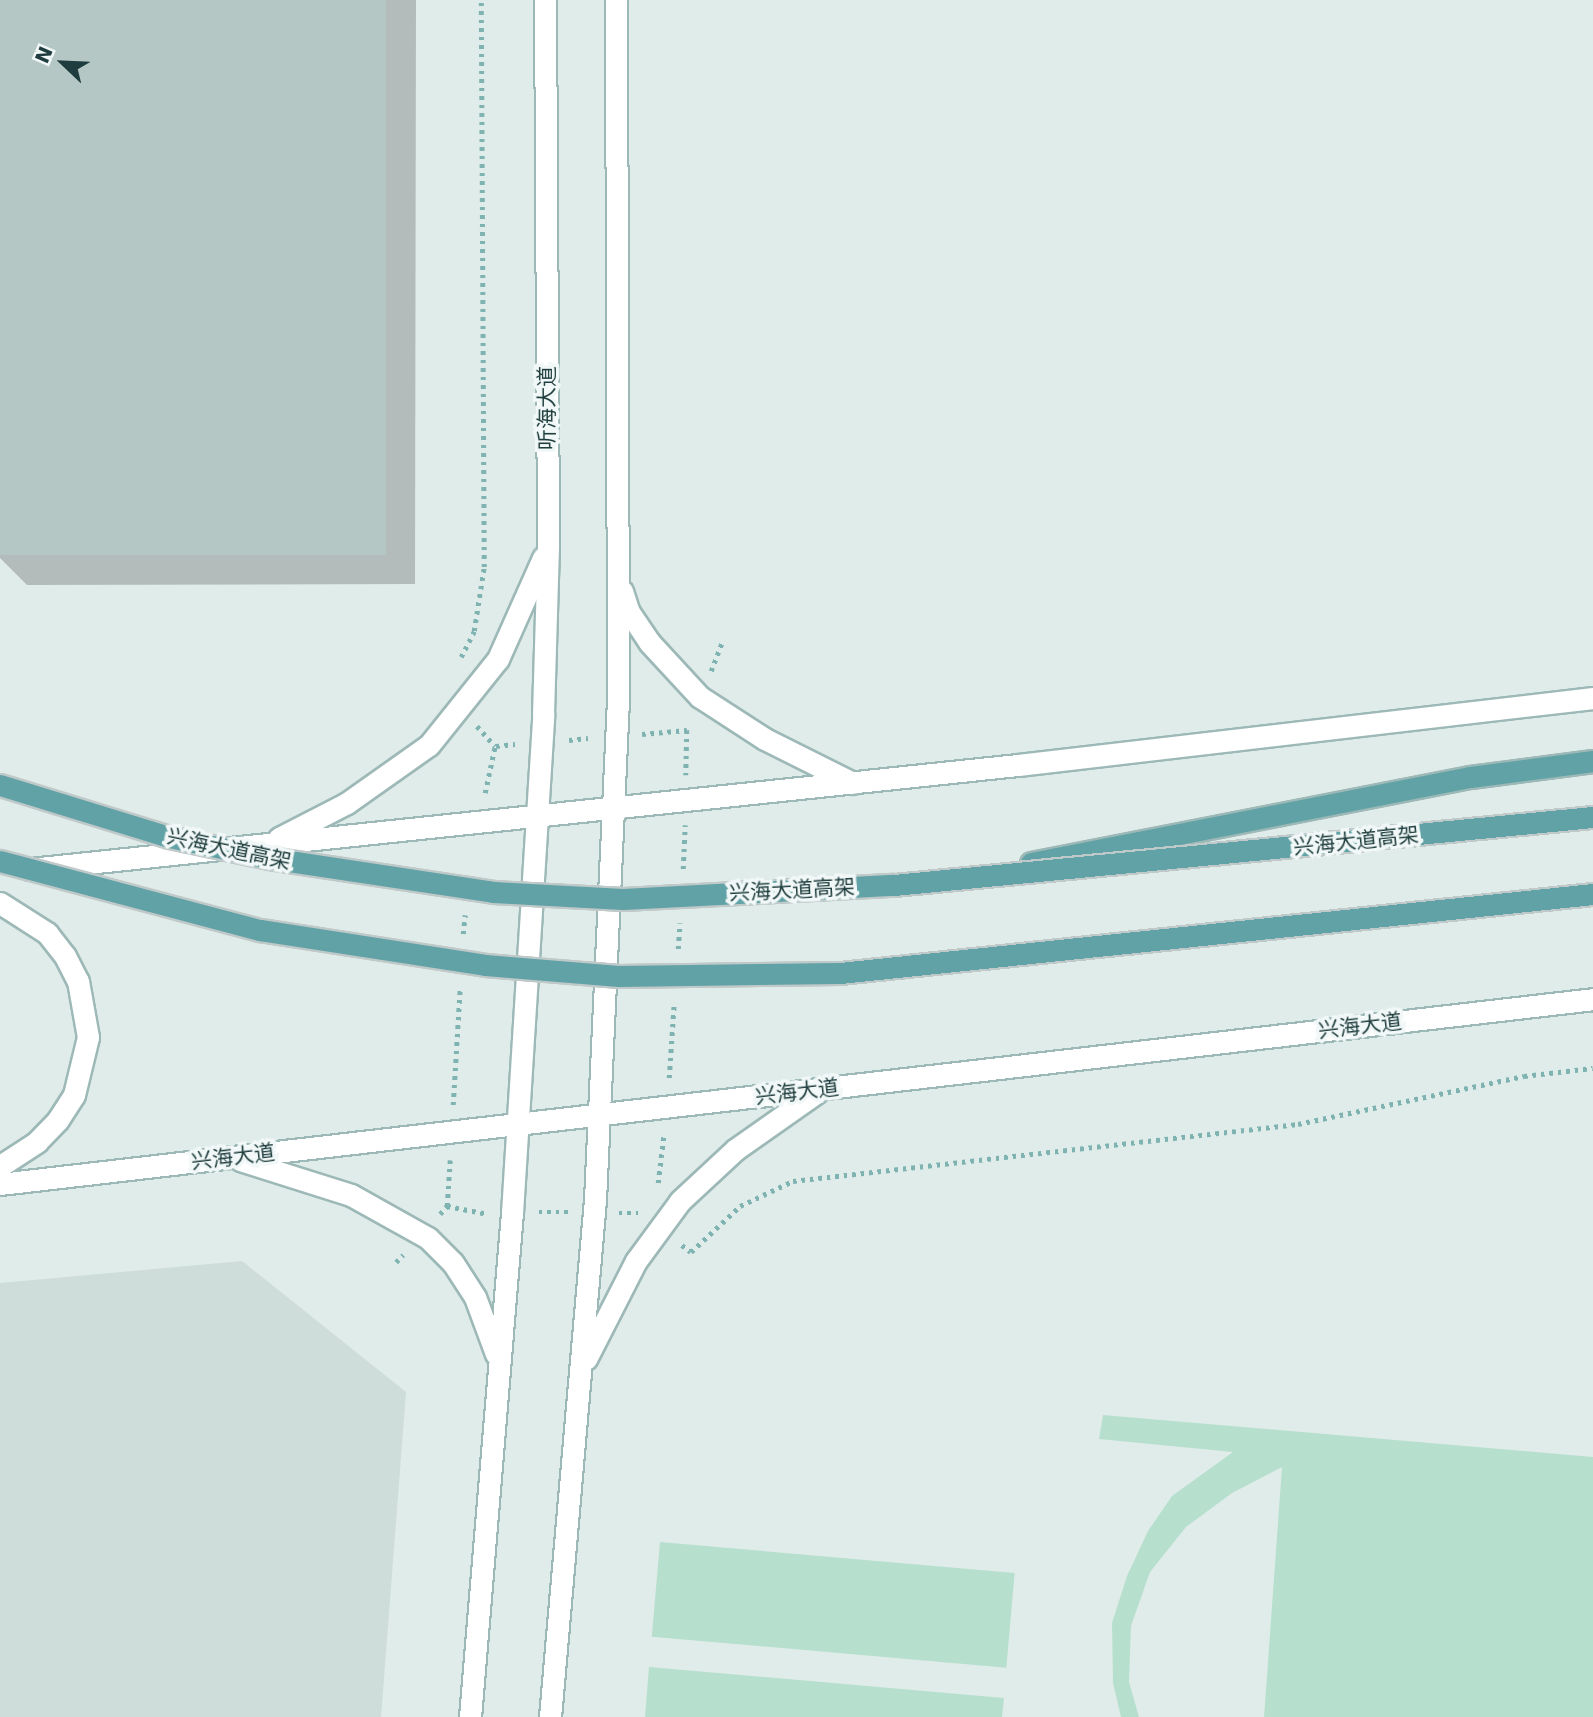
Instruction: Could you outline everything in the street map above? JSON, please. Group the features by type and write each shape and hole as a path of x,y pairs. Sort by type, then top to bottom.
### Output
{"main road":[{"path":"894,886 1106,851 1470,777 1593,761"},
{"name":"兴海大道高架","path":"0,785 169,837 376,877 494,891 623,899 894,886 1593,817"},
{"path":"0,861 260,930 485,965 620,976 840,973 1593,894"}],"street":[{"name":"听海大道","path":"500,1374 519,1124 537,817 548,547 545,0"},
{"path":"550,1717 600,1114 614,809 616,0"},
{"path":"266,845 347,803 429,745 498,659 548,547"},
{"path":"616,573 629,612 683,682 765,739 853,783"},
{"path":"0,872 853,783 1593,698"},
{"path":"0,904 47,933 65,956 78,981 88,1037 74,1095 58,1120 37,1142 0,1166"},
{"name":"兴海大道","path":"0,1184 1593,999"},
{"path":"578,1377 614,1300 665,1218 736,1149 821,1089"},
{"path":"227,1157 351,1195 428,1238 453,1263 475,1297 493,1336 500,1374 470,1717"}],"path":[{"path":"459,662 474,631 484,567 481,0"},
{"path":"691,1252 740,1206 793,1181 1298,1124 1524,1076 1593,1068"}],"shaded area":[{"path":"242,1261 406,1392 381,1717 0,1717 0,1283"}],"green space":[{"path":"1103,1415 1593,1457 1593,1717 1264,1717 1282,1467 1232,1493 1186,1527 1150,1572 1131,1626 1129,1682 1139,1717 1121,1717 1113,1683 1112,1623 1127,1576 1148,1531 1172,1496 1233,1452 1099,1439"},
{"path":"660,1542 1015,1573 1006,1668 652,1637"},
{"path":"649,1667 1004,1698 1002,1717 645,1717"}],"building":[{"path":"0,0 386,0 386,555 0,555"}]}
